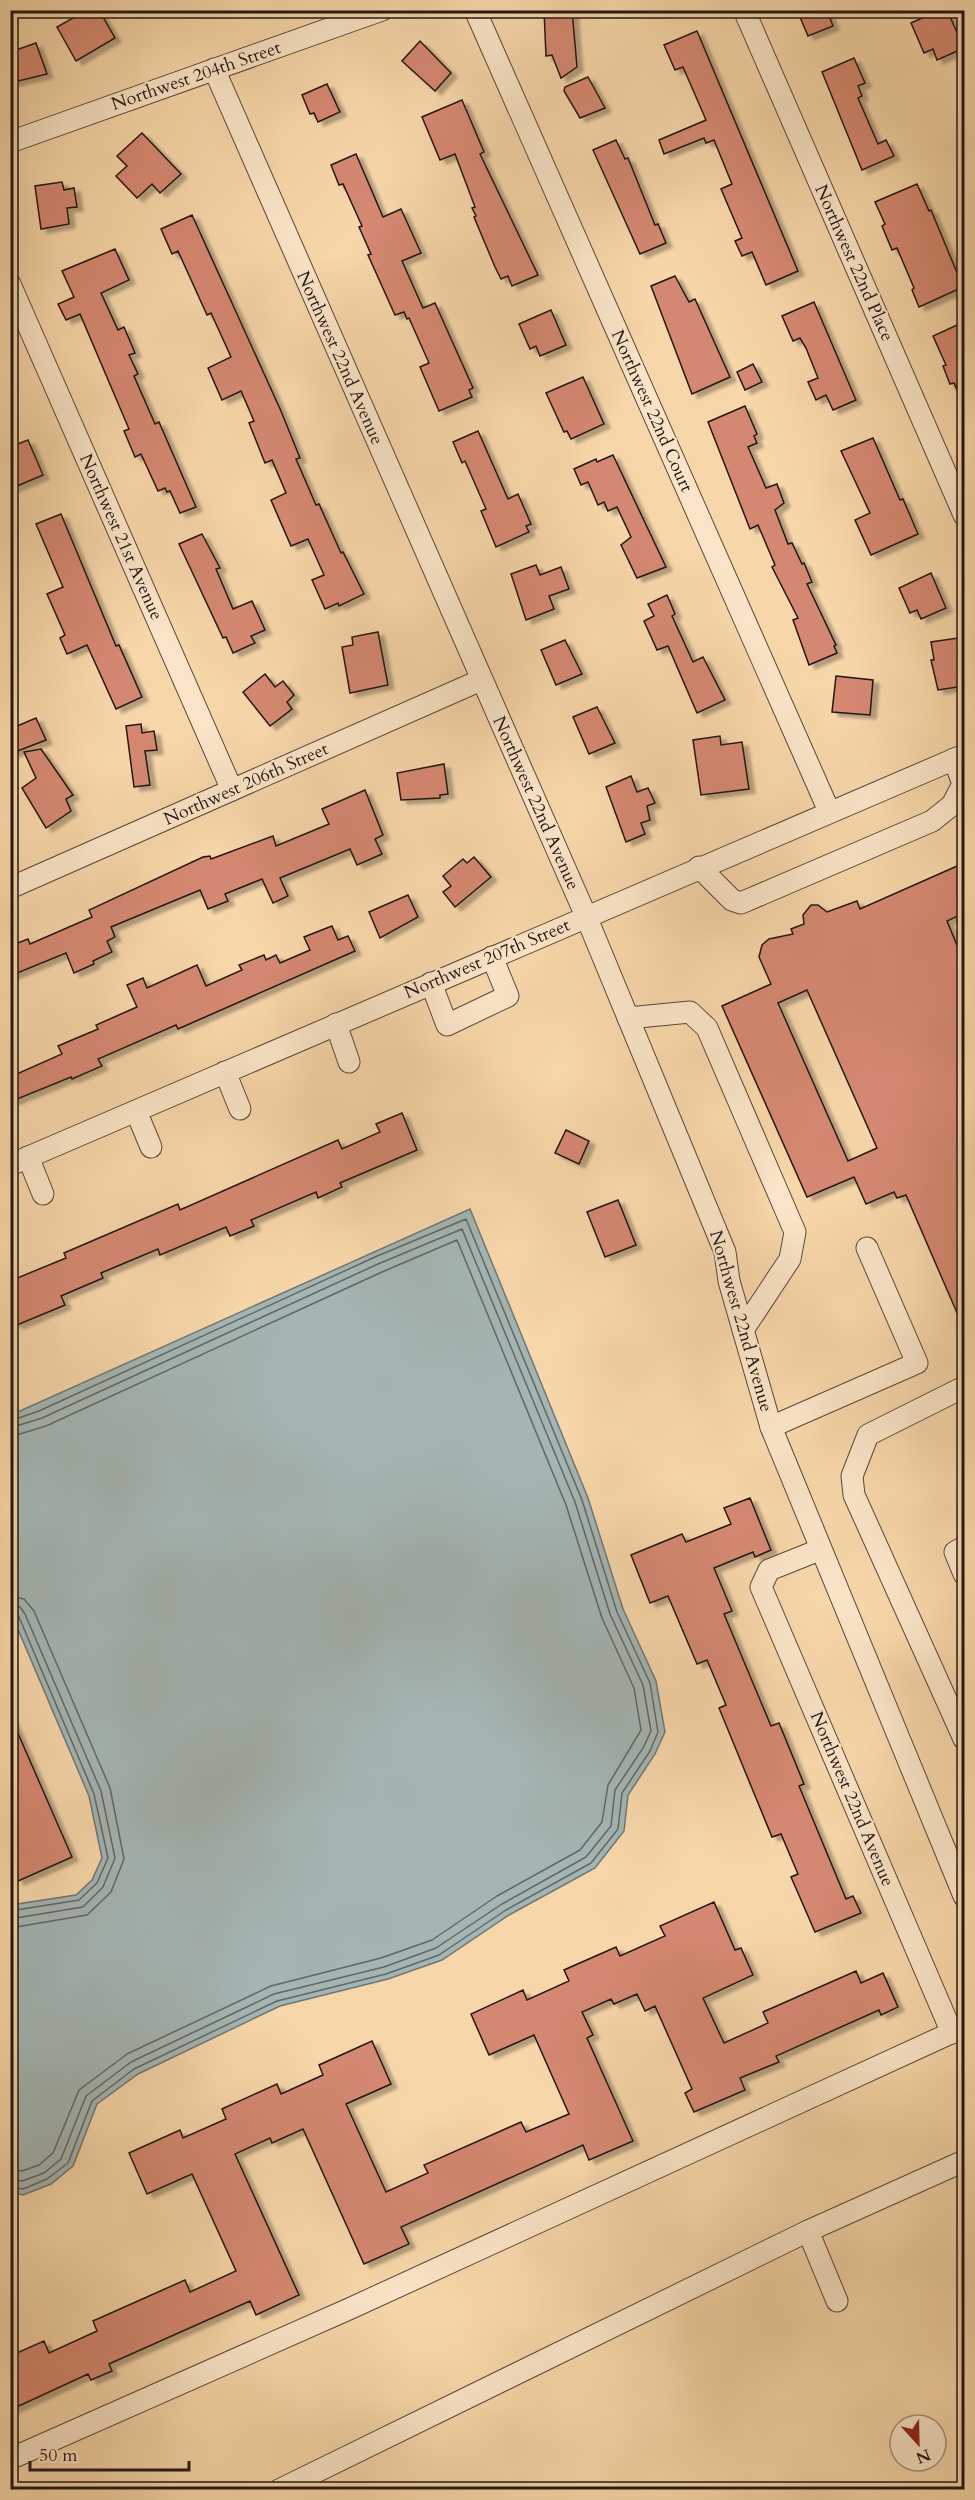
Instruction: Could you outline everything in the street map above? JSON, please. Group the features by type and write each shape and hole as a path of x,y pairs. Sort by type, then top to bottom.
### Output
{"street":[{"name":"Northwest 204th Street","path":"10,142 382,10"},
{"name":"Northwest 22nd Court","path":"475,10 829,811"},
{"name":"Northwest 22nd Place","path":"744,10 964,515"},
{"name":"Northwest 22nd Avenue","path":"214,69 586,916 725,1252 729,1281 771,1427 819,1550 964,1896"},
{"name":"Northwest 21st Avenue","path":"10,284 232,790"},
{"name":"Northwest 206th Street","path":"10,888 481,680"},
{"name":"Northwest 207th Street","path":"19,1161 959,757"},
{"path":"699,867 732,900 741,903 932,821 952,806 963,784 959,757"},
{"path":"431,983 447,1025 508,996 492,957"},
{"path":"628,1018 675,1011 690,1012 707,1028 795,1232 790,1259 743,1330"},
{"path":"336,1024 349,1062"},
{"path":"225,1072 240,1109"},
{"path":"136,1111 151,1147"},
{"path":"19,1161 43,1194"},
{"path":"771,1427 916,1363 867,1248"},
{"path":"964,1387 868,1435 852,1476 854,1495 964,1739"},
{"path":"964,1547 955,1552 964,1574"},
{"name":"Northwest 22nd Avenue","path":"819,1550 769,1570 761,1587 958,2030"},
{"path":"10,2459 360,2304 958,2030"},
{"path":"279,2490 808,2231 964,2161"},
{"path":"808,2231 837,2301"}],"water":[{"path":"470,1209 588,1498 623,1609 656,1681 665,1732 655,1754 628,1795 624,1831 595,1868 509,1915 442,1960 388,1979 280,2006 138,2074 97,2104 73,2166 51,2184 23,2195 11,2192 11,1905 76,1895 92,1880 102,1858 89,1796 11,1613 11,1415"}],"building":[{"path":"87,10 99,10 115,38 76,61 57,27"},
{"path":"544,10 572,10 577,67 561,78 552,55 546,56"},
{"path":"797,10 827,10 833,26 808,36"},
{"path":"940,10 947,10 964,48 937,60 933,49 924,53 911,23"},
{"path":"697,31 798,271 766,285 752,252 742,256 735,241 742,238 721,189 732,184 714,140 706,143 704,138 664,154 659,140 706,120 683,67 675,70 664,45"},
{"path":"420,41 451,73 435,91 402,61"},
{"path":"36,43 47,74 10,83 10,55 17,53 16,50"},
{"path":"854,58 865,83 858,86 862,96 858,98 878,144 886,140 894,156 862,170 822,72"},
{"path":"588,77 605,108 580,118 564,91 565,87"},
{"path":"327,84 340,112 318,122 314,113 310,114 302,95"},
{"path":"462,100 484,152 480,154 538,275 512,286 508,276 501,279 495,267 474,217 476,216 472,208 475,207 455,154 440,160 422,117"},
{"path":"142,133 181,174 160,193 152,184 137,198 116,176 127,166 117,156"},
{"path":"616,140 625,159 628,158 655,225 658,224 666,243 640,254 593,150"},
{"path":"356,154 383,217 401,209 421,253 402,261 423,308 435,303 473,388 469,390 472,397 439,411 420,367 429,363 409,318 407,319 404,312 395,315 368,255 371,254 359,227 362,226 343,184 339,185 331,165"},
{"path":"62,182 64,190 74,188 77,207 67,208 69,224 41,229 35,186"},
{"path":"917,184 929,211 931,210 963,287 919,307 912,290 914,288 897,248 892,250 882,226 885,224 875,202"},
{"path":"192,215 281,411 300,458 296,459 316,505 319,504 341,553 343,552 364,594 339,606 338,603 325,609 312,580 324,575 308,539 291,546 271,500 286,493 272,460 265,463 249,423 254,421 241,391 222,400 208,368 231,357 211,313 207,315 178,251 172,254 161,229"},
{"path":"115,249 129,280 101,293 118,330 124,327 135,353 129,355 138,374 134,376 155,424 159,422 196,507 180,513 170,491 167,492 165,488 158,491 141,454 135,457 124,431 129,429 80,314 66,320 58,304 74,297 62,271"},
{"path":"675,276 689,302 695,299 730,377 692,394 651,286"},
{"path":"814,302 856,400 833,410 826,395 816,400 808,382 818,378 806,348 800,338 793,341 782,316"},
{"path":"551,310 566,345 540,356 536,346 530,349 519,324"},
{"path":"957,325 964,342 964,407 954,383 950,384 943,366 946,365 933,336"},
{"path":"753,364 762,382 745,390 737,372"},
{"path":"583,377 604,424 571,439 567,431 564,432 546,393"},
{"path":"745,406 757,434 754,436 757,443 748,447 766,488 777,484 784,503 775,510 788,544 792,543 802,564 804,563 812,582 807,584 836,645 834,646 837,653 809,665 793,620 798,618 772,567 775,565 758,525 750,529 708,422"},
{"path":"478,431 508,499 518,494 531,524 526,526 529,532 496,547 481,511 486,509 465,461 462,463 453,442"},
{"path":"873,438 900,500 903,499 918,534 871,555 855,520 870,513 841,451"},
{"path":"28,440 43,475 10,489 10,447"},
{"path":"613,455 666,567 637,578 621,545 631,537 617,507 608,511 604,502 598,505 588,482 581,485 574,469 596,459 597,462"},
{"path":"61,514 116,646 119,645 142,697 116,709 87,645 67,654 60,638 65,635 47,594 63,587 36,524"},
{"path":"202,534 220,568 216,569 233,609 252,601 265,630 251,636 255,643 233,653 226,637 223,638 179,544"},
{"path":"536,565 540,575 561,567 569,589 549,596 554,609 526,620 511,574"},
{"path":"931,573 946,608 921,619 917,610 910,613 899,588"},
{"path":"667,595 675,614 672,616 693,662 703,657 725,700 697,713 668,646 657,650 644,621 654,616 648,604"},
{"path":"378,632 388,685 350,693 342,647 353,645 352,637"},
{"path":"958,638 964,667 964,686 938,690 931,660 934,660 931,642"},
{"path":"565,640 582,674 556,685 541,650"},
{"path":"265,674 275,687 283,681 294,695 287,702 292,709 270,726 243,692"},
{"path":"836,676 873,680 870,715 832,712"},
{"path":"597,707 615,743 589,754 573,717"},
{"path":"36,718 46,740 10,754 10,729"},
{"path":"141,724 142,733 154,731 157,750 145,751 150,785 134,787 126,726"},
{"path":"720,736 721,745 742,742 749,789 701,795 693,740"},
{"path":"41,749 73,795 66,799 71,811 46,828 22,788 36,778 24,752"},
{"path":"444,764 448,794 440,795 440,798 401,800 397,773"},
{"path":"631,776 637,792 648,788 655,803 647,806 650,820 641,823 645,834 626,842 606,787"},
{"path":"365,790 383,835 375,839 382,854 357,865 350,849 280,878 288,896 273,903 262,879 225,894 228,901 208,909 200,890 111,927 115,937 107,941 112,952 93,961 94,964 74,973 66,953 10,976 10,946 28,939 30,944 92,917 89,910 203,857 210,856 211,859 273,836 276,846 329,824 322,809"},
{"path":"474,857 491,877 455,907 443,892 451,886 443,876 463,859 467,863"},
{"path":"964,863 964,913 947,921 964,962 964,1329 906,1195 897,1198 894,1192 866,1204 854,1177 807,1197 722,1006 771,984 759,957 762,945 769,939 793,934 791,929 804,924 803,915 811,905 818,905 827,912 857,901 860,909","holes":["807,990 877,1148 848,1161 778,1003"]},
{"path":"408,895 418,917 380,938 369,912"},
{"path":"332,926 338,940 348,936 355,951 178,1029 176,1025 98,1059 102,1066 10,1102 10,1077 62,1054 58,1046 98,1029 96,1025 137,1007 127,985 143,978 147,988 197,965 206,986 242,970 239,965 264,955 266,960 276,955 280,963 310,950 304,937"},
{"path":"402,1113 417,1150 340,1183 342,1187 318,1198 316,1192 251,1220 254,1226 230,1236 226,1227 160,1255 158,1249 101,1273 103,1278 61,1296 65,1305 17,1325 16,1322 10,1324 10,1281 66,1258 64,1253 178,1204 180,1210 338,1140 342,1149 380,1132 376,1124"},
{"path":"566,1130 589,1141 579,1164 555,1153"},
{"path":"618,1200 636,1245 605,1257 587,1212"},
{"path":"750,1498 771,1550 755,1557 753,1552 714,1568 732,1611 724,1614 771,1726 779,1723 804,1784 799,1786 846,1899 853,1896 861,1913 815,1932 791,1877 798,1874 781,1834 772,1837 719,1708 726,1705 707,1660 697,1664 668,1596 650,1603 631,1555 682,1534 686,1542 731,1524 724,1508"},
{"path":"10,1715 72,1857 18,1881 10,1864"},
{"path":"714,1902 735,1950 741,1948 753,1975 703,1998 724,2043 768,2023 763,2012 856,1971 861,1983 883,1973 898,2007 881,2015 879,2010 776,2056 779,2062 740,2078 745,2090 694,2112 685,2093 692,2089 655,2006 645,2011 637,1994 614,2004 611,1999 582,2012 593,2035 587,2038 633,2141 589,2160 583,2145 401,2227 409,2244 364,2264 303,2129 272,2143 270,2138 235,2154 299,2295 256,2315 250,2301 109,2364 112,2371 91,2380 88,2374 10,2410 10,2356 44,2341 49,2353 97,2331 93,2321 185,2280 190,2292 236,2271 192,2174 147,2194 129,2153 180,2130 183,2138 226,2119 222,2109 277,2084 281,2094 323,2075 319,2065 372,2041 391,2084 346,2104 386,2192 428,2173 424,2165 521,2122 526,2132 569,2114 534,2035 489,2055 471,2014 523,1990 527,2000 569,1981 564,1970 616,1947 620,1956 665,1936 660,1926"}]}
